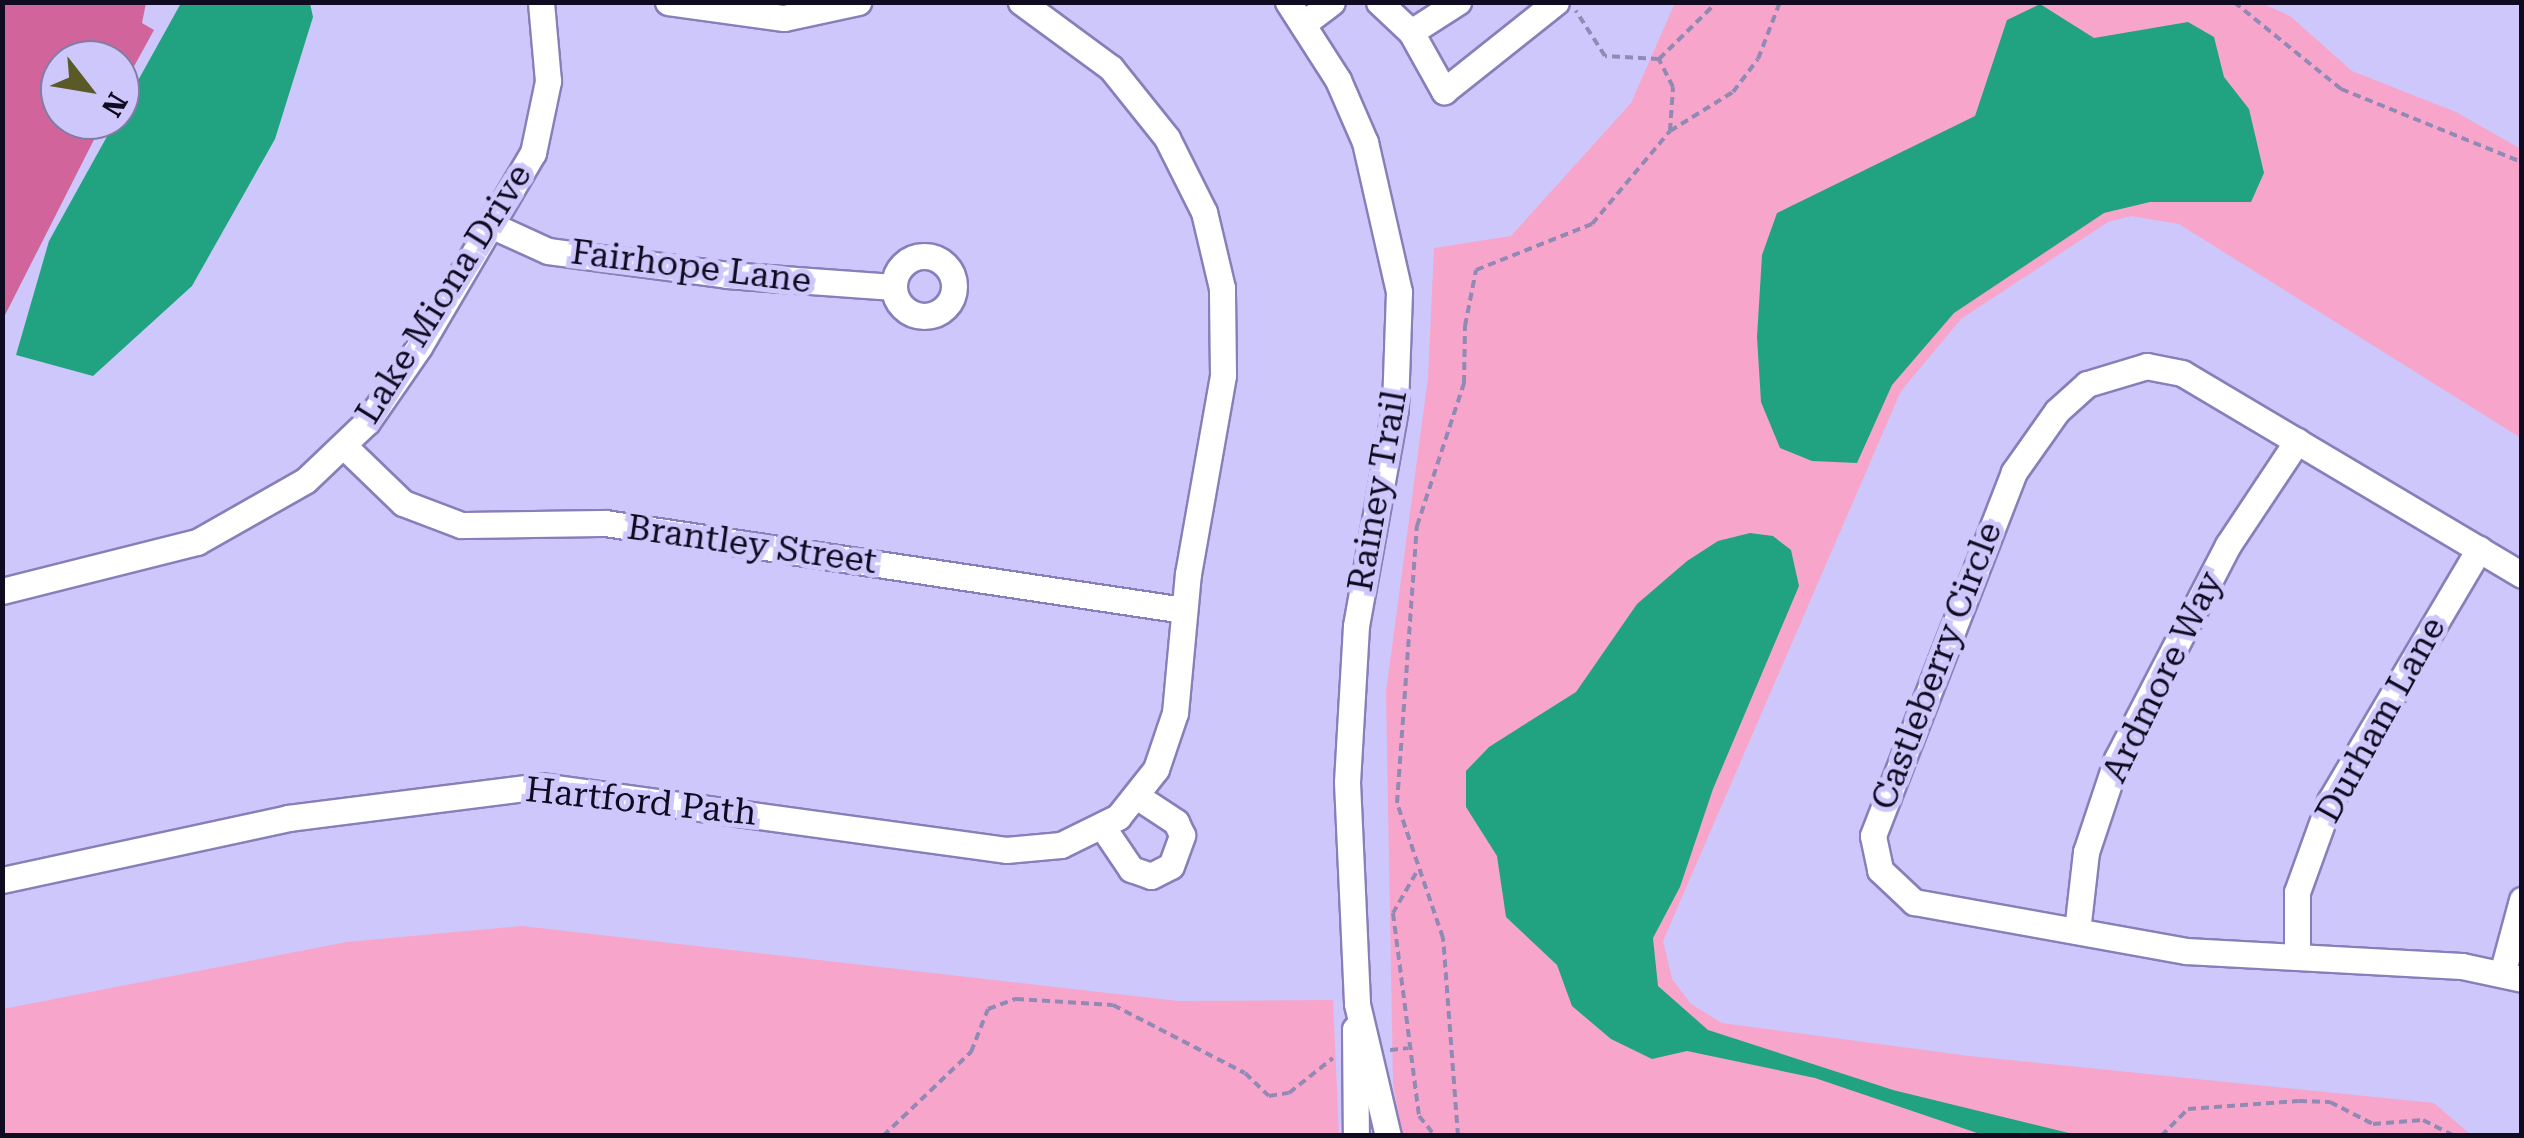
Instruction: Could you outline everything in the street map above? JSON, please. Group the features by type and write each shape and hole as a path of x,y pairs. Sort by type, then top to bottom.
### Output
{"street":[{"path":"668,2 784,18 858,2"},
{"name":"Hartford Path","path":"2,880 288,818 540,786 1006,850 1061,845 1102,826 1138,797 1167,748 1184,610 1225,356 1215,247 1187,171 1140,101 1112,68 1021,2"},
{"path":"1295,13 1332,2"},
{"path":"1379,2 1411,32 1444,91 1565,5"},
{"path":"1411,32 1458,2"},
{"name":"Lake Miona Drive","path":"2,591 197,542 276,501 344,446 394,387 533,153 547,102 546,4"},
{"name":"Rainey Trail","path":"1295,13 1366,142 1399,292 1395,410 1365,562 1351,692 1347,836 1357,1004 1356,1136"},
{"name":"Fairhope Lane","path":"493,226 548,251 726,276 894,287"},
{"name":"Castleberry Circle","path":"2512,976 2186,950 1914,902 1874,857 1876,816 2014,472 2057,411 2087,384 2147,366 2182,372 2522,575"},
{"name":"Ardmore Way","path":"2078,931 2086,852 2117,759 2228,545 2297,441"},
{"name":"Brantley Street","path":"344,446 403,503 461,525 605,523 1184,610"},
{"name":"Durham Lane","path":"2297,956 2297,892 2330,801 2479,550"},
{"path":"1102,826 1131,868 1151,876 1170,866 1182,835 1176,822 1138,797"},
{"path":"2512,976 2522,900"},
{"name":"Rainey Trail","path":"1357,1004 1388,1136"}],"path":[{"path":"1565,5 1605,56 1659,59 1717,2"},
{"path":"1458,1136 1443,938 1416,873 1397,802 1417,526 1464,383 1465,326 1476,270 1592,224 1670,131 1733,92 1758,58 1780,2"},
{"path":"2234,2 2340,88 2522,162"},
{"path":"1659,59 1673,87 1670,131"},
{"path":"1416,873 1393,912 1419,1116 1435,1136"},
{"path":"883,1136 970,1052 988,1009 1016,999 1113,1005 1245,1073 1269,1096 1289,1094 1333,1058"},
{"path":"1390,1050 1408,1048"},
{"path":"2160,1136 2188,1109 2299,1101 2330,1102 2374,1124 2423,1120 2454,1136"}],"shaded area":[{"path":"3,2 146,3 142,23 154,30 140,56 140,40 40,40 40,140 94,140 3,319"},
{"path":"181,3 310,3 313,17 275,139 192,286 93,376 16,355 49,241 105,140 140,140 140,77"},
{"path":"1675,3 2261,3 2290,16 2352,71 2456,112 2521,149 2521,438 2179,224 2131,216 2108,222 1961,319 1901,391 1663,941 1672,979 1691,1004 1722,1023 1969,1056 2434,1103 2471,1135 1402,1133 1393,1083 1386,692 1428,378 1434,248 1511,236 1631,103"},
{"path":"2040,4 2094,38 2188,22 2214,37 2224,77 2249,109 2264,173 2251,202 2150,202 2104,213 1954,313 1892,385 1857,463 1812,461 1780,448 1761,402 1757,337 1762,255 1777,213 1975,116 2007,20"},
{"path":"1750,533 1773,536 1791,550 1799,586 1713,789 1680,887 1653,938 1658,986 1708,1030 1893,1090 2077,1135 1983,1135 1815,1078 1687,1051 1652,1059 1611,1039 1572,1006 1557,965 1506,917 1497,856 1466,807 1466,771 1489,747 1576,692 1637,604 1687,561 1718,541"},
{"path":"522,926 1178,1001 1333,1000 1339,1135 3,1135 3,1009 347,942"}]}
